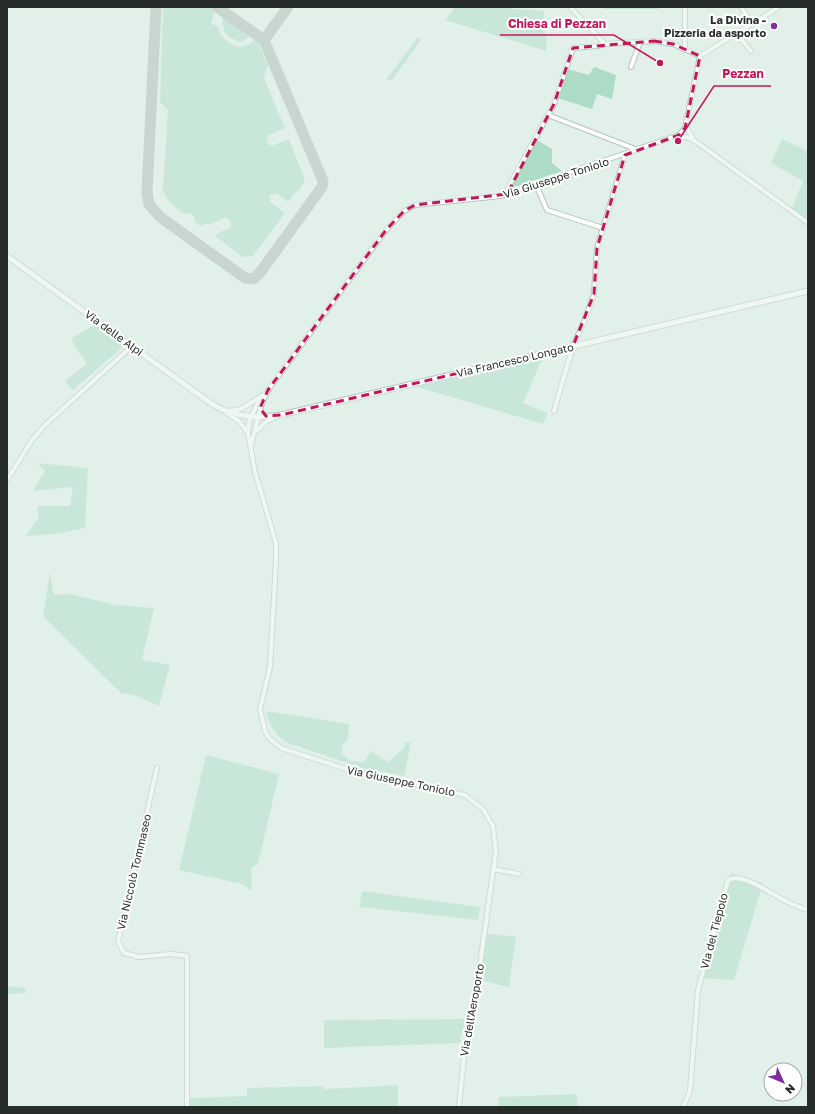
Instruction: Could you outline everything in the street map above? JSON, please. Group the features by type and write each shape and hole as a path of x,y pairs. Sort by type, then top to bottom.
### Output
{"main road":[{"name":"Via delle Alpi","path":"7,256 195,393 222,410"},
{"name":"Via Francesco Longato","path":"222,410 243,417 258,418 282,415 808,291"}],"street":[{"path":"570,7 605,44"},
{"path":"685,7 685,50"},
{"path":"741,7 752,24"},
{"path":"683,132 700,56 780,7"},
{"path":"736,33 751,51"},
{"path":"631,67 640,42"},
{"path":"507,194 509,186 554,104 573,48 605,44 654,42 673,44 700,56"},
{"path":"548,116 638,150"},
{"path":"686,124 690,135 695,141"},
{"path":"683,132 690,135"},
{"path":"683,132 686,137"},
{"name":"Via Giuseppe Toniolo","path":"486,914 496,842 493,826 483,809 471,799 458,793 382,779 322,762 282,748 269,738 265,731 260,709 270,667 276,550 275,535 254,472 248,433 251,417 257,402 268,390 386,230 404,211 415,205 501,196 625,155 675,137 683,132"},
{"path":"675,137 686,137 695,141 808,223"},
{"path":"554,411 573,346 584,322 594,294 597,248 625,155"},
{"path":"536,185 547,210 603,228"},
{"path":"7,480 32,440 44,425 132,346"},
{"name":"Via Giuseppe Toniolo","path":"251,447 260,408 268,390"},
{"name":"Via Giuseppe Toniolo","path":"222,410 229,411 241,409 262,397"},
{"path":"260,408 264,414 269,417"},
{"path":"222,410 240,422 248,433"},
{"path":"255,433 267,421 282,415"},
{"name":"Via Niccolò Tommaseo","path":"157,768 118,941 124,952 139,957 171,954 187,956 188,1107"},
{"path":"493,869 519,874"},
{"name":"Via del Tiepolo","path":"684,1107 690,1091 698,990 728,880 736,878 759,886 780,898 808,910"},
{"name":"Via dell'Aeroporto","path":"459,1107 465,1047 478,979 486,914"}],"highlighted area":[{"path":"654,41 673,44 700,56 685,128 679,135 625,155 597,248 594,294 573,346 281,415 266,416 260,408 268,390 386,230 404,211 415,205 507,194 554,104 573,48"}],"green space":[{"path":"163,7 209,7 215,11 211,23 218,27 223,38 233,45 238,46 249,44 254,40 258,43 268,65 264,78 285,128 267,136 268,139 266,140 271,146 289,139 305,179 300,190 296,192 288,202 276,193 274,195 271,194 269,197 271,199 269,201 285,213 253,256 243,257 214,235 231,227 230,219 228,220 226,217 209,225 207,223 200,226 194,221 194,216 190,213 184,214 171,204 163,190 168,110 160,102"},
{"path":"455,7 490,7 544,11 543,32 547,34 546,51 445,20"},
{"path":"603,7 659,7 659,9 604,9"},
{"path":"223,17 250,37 240,42 227,36 222,24"},
{"path":"418,37 421,40 392,80 386,80"},
{"path":"594,67 616,75 612,99 597,94 592,109 555,97 567,69 589,75"},
{"path":"535,139 552,149 552,163 562,171 508,189"},
{"path":"782,139 808,151 808,222 792,208 803,181 771,163"},
{"path":"96,324 125,345 73,390 65,381 87,364 73,343 72,338"},
{"path":"543,357 523,403 548,413 543,424 414,386"},
{"path":"37,463 88,468 85,528 55,534 26,536 38,519 38,506 70,506 73,487 33,491 45,471"},
{"path":"50,573 54,595 70,594 116,605 154,608 142,660 170,665 159,706 134,695 121,693 43,616"},
{"path":"266,711 349,724 348,739 342,746 342,754 349,760 364,762 371,751 388,762 405,747 404,742 411,743 404,776 362,768 285,742 272,728"},
{"path":"206,755 279,774 258,864 251,868 252,891 242,884 179,870"},
{"path":"731,873 763,883 734,980 700,978 716,928 711,929 712,925 716,923 727,881"},
{"path":"362,891 480,907 478,920 359,907"},
{"path":"485,933 516,937 509,987 479,980"},
{"path":"7,986 26,988 25,993 7,994"},
{"path":"465,1019 460,1043 324,1048 324,1020"},
{"path":"398,1085 398,1107 188,1107 188,1098 247,1096 247,1088 323,1086 324,1089"},
{"path":"576,1094 578,1107 498,1107 499,1097"}],"taxiway":[{"path":"156,7 147,192 149,204 160,217 245,278 253,279 259,274 322,187 323,181 264,40"},
{"path":"217,7 264,40 288,7"}],"place":[{"name":"La Divina - Pizzeria da asporto","path":"774,26"},
{"name":"Chiesa di Pezzan","path":"660,63"},
{"name":"Pezzan","path":"678,141"}]}
